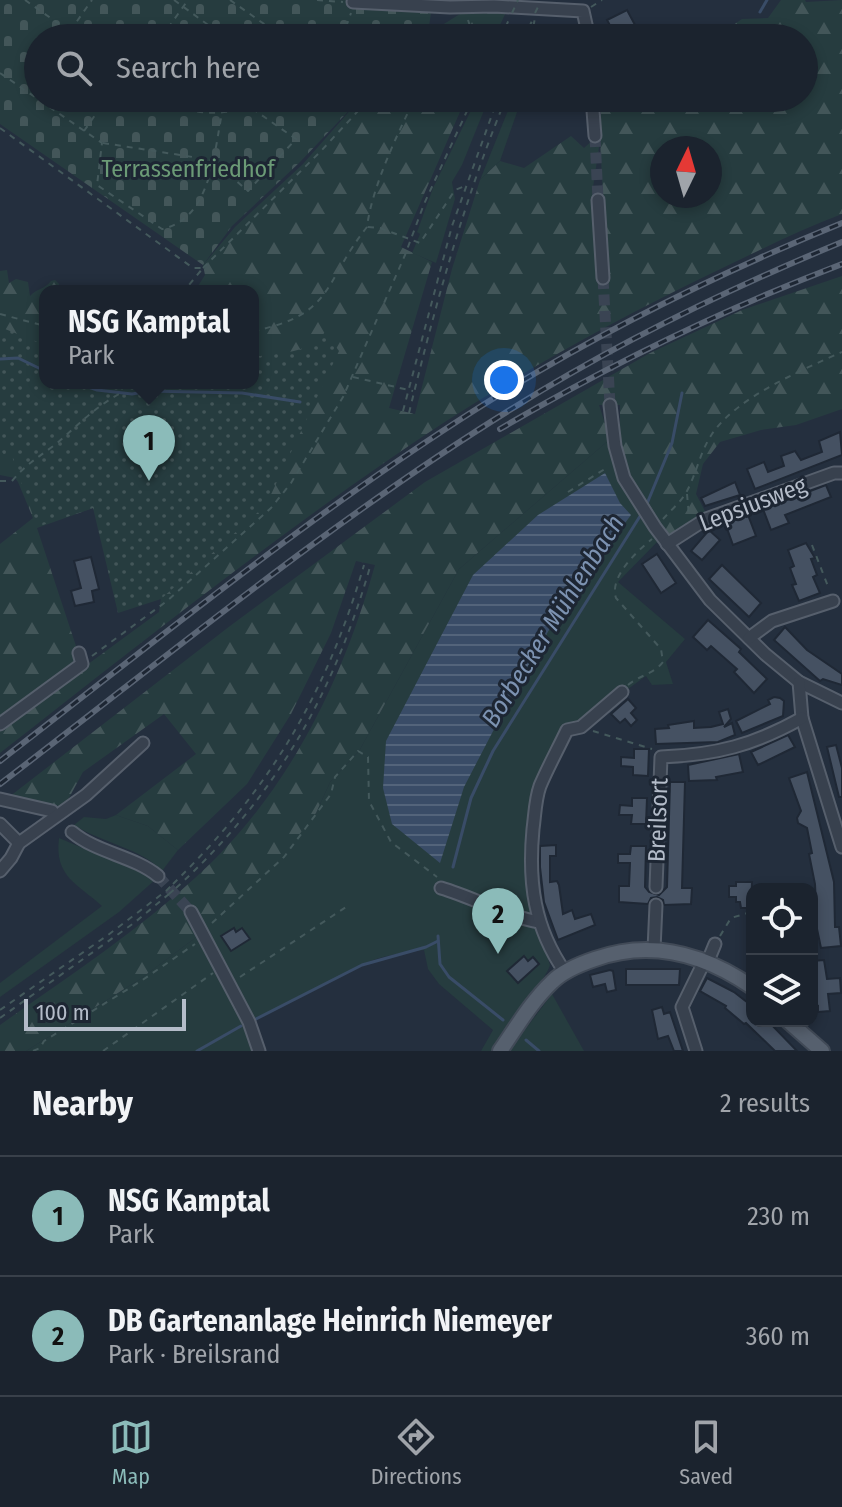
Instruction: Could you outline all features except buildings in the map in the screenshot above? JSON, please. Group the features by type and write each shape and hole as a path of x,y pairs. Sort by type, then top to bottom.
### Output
{"main road":[{"path":"500,1051 536,999 565,972 608,954 654,949 706,961 746,984"},
{"path":"795,1027 822,1051"}],"street":[{"path":"353,2 583,11 586,24"},
{"path":"593,112 595,136"},
{"path":"598,200 603,278"},
{"path":"610,405 619,463 638,503 710,600 799,682 842,703"},
{"name":"Lepsiusweg","path":"658,532 691,528 706,519 834,473 842,473"},
{"path":"749,638 772,621 833,601"},
{"path":"0,724 80,658"},
{"path":"799,682 802,718 842,847"},
{"path":"565,972 552,954 533,900 530,875 539,788 567,730 581,727 622,692"},
{"name":"Breilsort","path":"656,887 661,757 707,754 746,745 802,718"},
{"path":"0,871 19,843 86,795 143,743"},
{"path":"0,799 52,811"},
{"path":"0,824 19,843"},
{"path":"72,832 89,844 146,867 158,876"},
{"path":"439,882 503,912 539,922"},
{"path":"654,949 656,905"},
{"path":"191,912 249,1022 259,1051"},
{"path":"696,1051 682,1007 715,944"}],"path":[{"path":"25,0 59,24"},
{"path":"76,24 92,0"},
{"path":"174,0 207,24"},
{"path":"171,24 188,0"},
{"path":"230,0 264,24"},
{"path":"317,0 353,2 346,24"},
{"path":"535,24 535,13 540,3"},
{"path":"462,8 469,24"},
{"path":"0,73 24,90"},
{"path":"55,112 102,143 212,160 248,191 296,139 257,112"},
{"path":"83,132 97,112"},
{"path":"211,112 227,112"},
{"path":"189,285 357,112"},
{"path":"259,330 287,323 315,306 367,227 385,168 409,112"},
{"path":"80,658 167,601 271,508 291,483 343,397 467,112"},
{"path":"403,411 465,186 493,112"},
{"path":"409,413 471,188 501,112"},
{"path":"102,143 97,185 162,229 174,225 194,206 209,178 222,113"},
{"path":"0,128 193,268 203,268"},
{"path":"367,227 380,228 420,243 455,190 465,186 471,188"},
{"path":"0,314 39,324"},
{"path":"622,692 639,676 657,671 663,662 661,649 616,598 614,591 618,578 658,532 686,493 710,437 736,409 842,352"},
{"path":"352,376 415,391"},
{"path":"0,481 12,481 25,466 103,402 121,393 122,389"},
{"path":"568,492 610,465"},
{"path":"686,493 691,528"},
{"path":"812,545 833,601"},
{"path":"0,1018 113,939 169,894 241,810 289,744 330,664 364,565"},
{"path":"0,1010 175,886 213,854 246,816 295,748 336,669 355,621 370,567"},
{"path":"581,727 647,746 661,757"},
{"path":"33,1051 40,1048 44,1041 141,981 202,933 284,857 331,794 335,777 358,751 368,757 369,801 391,842 439,882"},
{"path":"229,984 346,907"},
{"path":"715,944 731,918 746,914"},
{"path":"103,1051 221,968"}],"green space":[{"name":"Terrassenfriedhof","path":"0,0 433,0 429,24 24,24 24,112 348,112 232,226 203,265 0,124"},
{"path":"781,0 842,0 842,214 667,295 460,412 381,465 188,606 0,753 0,544 33,518 15,478 0,475 0,271 7,270 9,283 16,279 28,282 30,296 39,290 39,389 259,389 259,285 199,285 205,275 203,265 235,227 303,164 349,112 460,112 401,247 432,262 389,408 415,414 452,269 480,180 500,161 524,168 571,136 584,148 600,134 601,112 818,112 818,24 735,24 742,19 768,18","holes":["600,140 607,271 596,281 598,230 593,187","110,502 161,598 159,612 80,670 76,646 37,528"]},
{"path":"490,10 506,12 500,24 444,24 460,14"},
{"path":"470,112 483,112 452,182 455,199 436,263 412,253 433,188"},
{"path":"507,112 517,112 500,161 480,180"},
{"path":"842,276 842,409 796,425 761,430 720,442 703,464 696,494 708,517 667,542 626,477 620,448 620,405 599,405 610,439 459,569 359,751 330,782 316,813 277,863 195,938 140,979 26,1051 0,1051 0,1025 148,918 228,846 257,811 284,774 328,694 362,609 375,565 356,561 331,633 291,714 247,784 178,850 148,826 116,815 196,754 164,714 83,772 64,807 9,797 230,626 425,482 650,353 742,310"},
{"path":"0,327 39,343 39,389 259,389 259,356 302,349 325,332 339,351 266,505 161,599 118,613 93,508 37,527 12,456 0,452"},
{"path":"610,439 661,538 618,582 685,639 666,662 673,684 652,685 646,676 582,722 573,725 532,804 526,849 527,894 550,965 493,1051 481,1051 493,1030 439,984 428,969 424,950 372,960 255,1018 244,1026 253,1051 26,1051 140,979 195,938 316,813 330,782 359,751 459,569"},
{"path":"116,815 148,826 178,850 162,871 133,851 74,825 84,817 106,819"},
{"path":"59,838 156,879 119,912 0,997 0,983 102,906 64,871 58,851"},
{"path":"552,994 584,1051 509,1051"}],"water":[{"path":"605,473 620,503 631,515 573,589 518,683 464,787 440,863 392,824 383,788 386,741 473,575 538,515"}],"waterway":[{"name":"Borbecker Mühlenbach","path":"760,12 767,0"},
{"path":"0,359 18,358 39,368"},
{"path":"94,389 132,394 149,391 242,393 300,402"},
{"name":"Borbecker Mühlenbach","path":"646,506 672,443 682,393"},
{"name":"Borbecker Mühlenbach","path":"453,867 471,798 493,751 642,513"},
{"name":"Borbecker Mühlenbach","path":"438,936 440,964 449,977 503,1020"},
{"path":"254,1020 362,965 438,941"},
{"path":"197,1051 241,1026"},
{"name":"Borbecker Mühlenbach","path":"526,1040 539,1051"}],"tunnel":[{"path":"595,136 598,200"},
{"path":"603,278 610,405"},
{"path":"158,876 191,912"}],"railway":[{"path":"0,761 249,568 441,432 547,366 629,321 713,279 842,223"},
{"path":"0,784 316,542 446,451 552,384 633,339 715,298 842,242"},
{"path":"500,429 668,339 842,264"}],"place":[{"name":"NSG Kamptal","path":"149,481"},
{"name":"DB Gartenanlage Heinrich Niemeyer","path":"498,954"}]}
